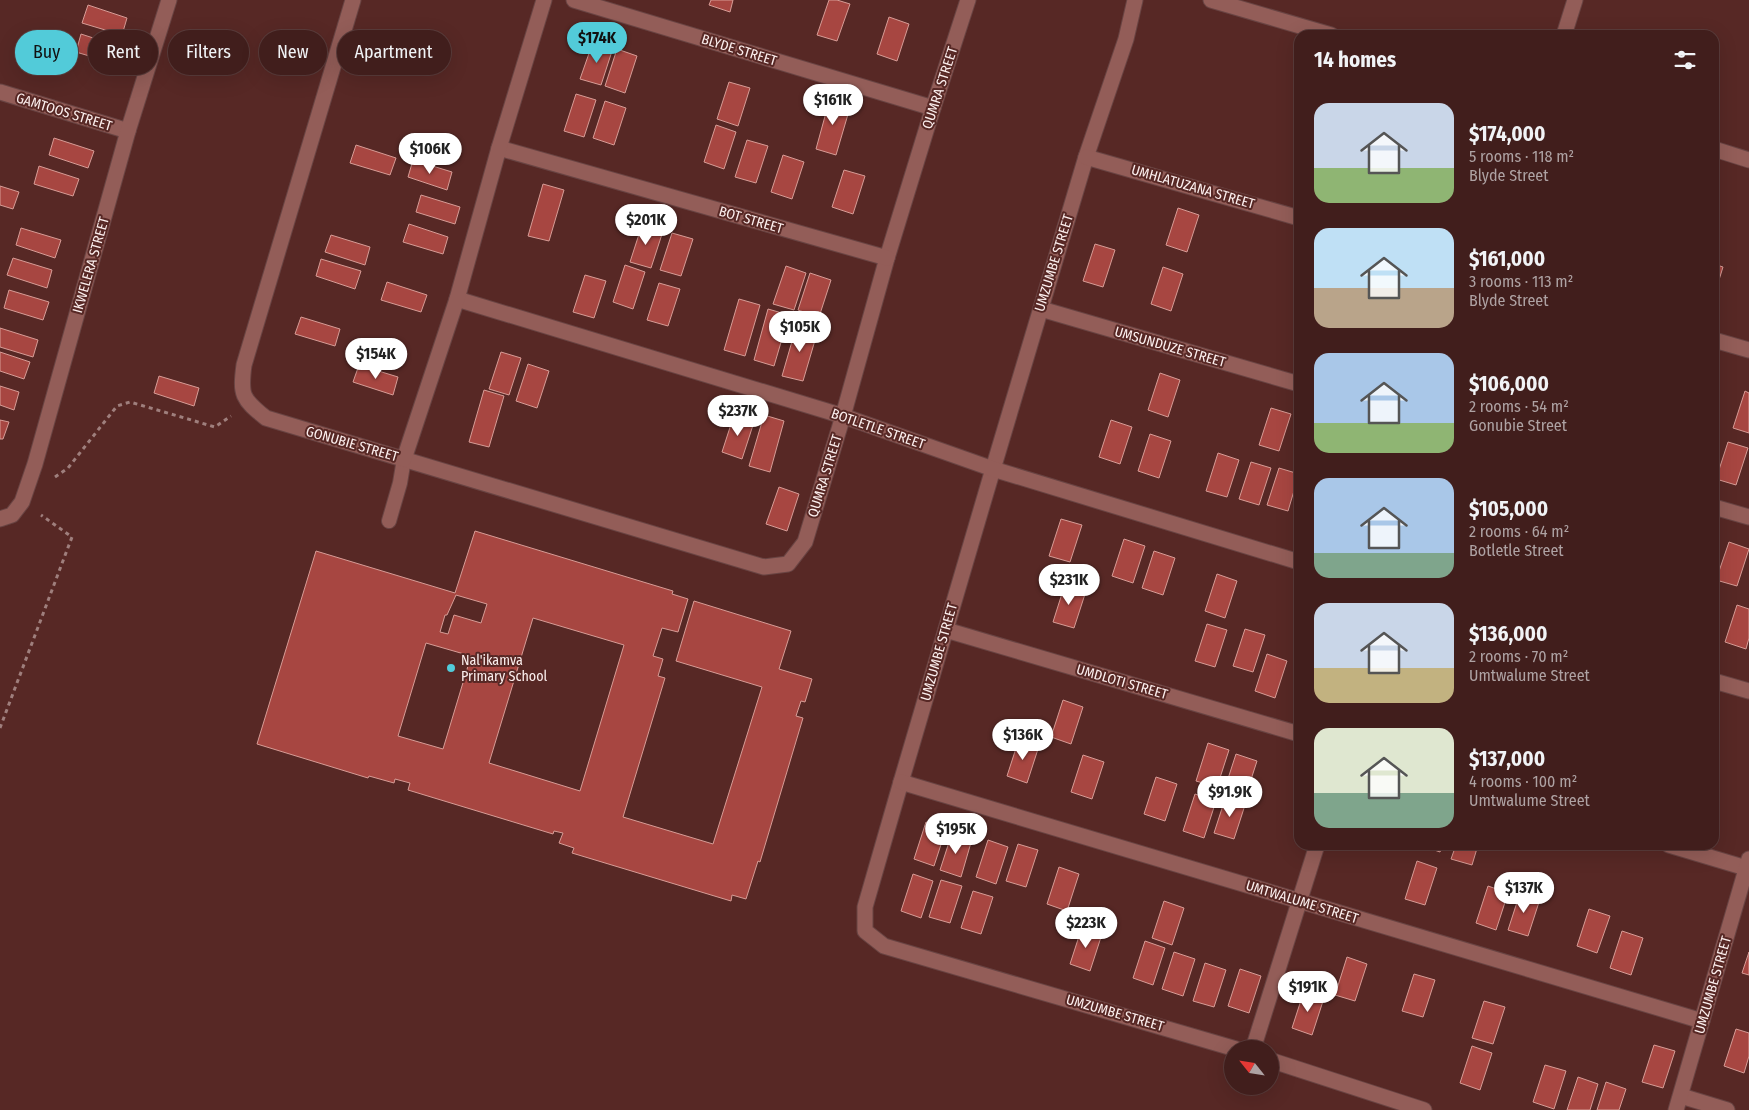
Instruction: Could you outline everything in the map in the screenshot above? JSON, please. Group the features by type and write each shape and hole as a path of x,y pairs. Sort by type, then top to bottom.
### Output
{"street":[{"name":"IKWELERA STREET","path":"22,502 35,464 128,131 168,0"},
{"path":"249,405 241,389 244,365 353,0"},
{"name":"GONUBIE STREET","path":"249,405 266,418 404,459 457,299 499,148 544,0"},
{"name":"BLYDE STREET","path":"574,0 933,108"},
{"name":"QUMRA STREET","path":"404,459 764,568 788,564 805,542 843,416 887,258 968,0"},
{"name":"UMZUMBE STREET","path":"1135,0 1126,39 1086,157 865,907 865,931 884,946 1224,1045"},
{"path":"1211,0 1314,30"},
{"path":"1566,30 1575,0"},
{"name":"GAMTOOS STREET","path":"0,92 128,131"},
{"name":"BOT STREET","path":"499,148 887,258"},
{"path":"1719,151 1749,160"},
{"name":"UMHLATUZANA STREET","path":"1086,157 1294,217"},
{"name":"BOTLETLE STREET","path":"457,299 843,416 993,469 1294,560"},
{"name":"UMSUNDUZE STREET","path":"1041,309 1294,383"},
{"path":"1719,341 1749,350"},
{"path":"0,519 12,515 22,502"},
{"path":"1719,508 1749,517"},
{"name":"UMDLOTI STREET","path":"946,630 1294,733"},
{"path":"1719,682 1749,691"},
{"name":"UMTWALUME STREET","path":"902,782 1702,1021"},
{"path":"1256,1040 1316,850"},
{"path":"1691,850 1748,863"},
{"name":"UMZUMBE STREET","path":"1678,1103 1745,886 1748,863"},
{"path":"1279,1063 1424,1110"},
{"path":"1678,1103 1727,1110"}],"lane":[{"path":"389,521 400,483 404,459"}],"path":[{"path":"53,480 68,468 117,406 130,402 215,427 249,405"},
{"path":"0,728 72,537 22,502"}],"building":[{"path":"711,0 733,0 730,12 709,5"},
{"path":"829,0 850,4 837,41 817,35"},
{"path":"88,5 127,18 123,30 105,30 82,23"},
{"path":"889,17 909,24 897,61 877,54"},
{"path":"81,34 88,36 88,56 78,53"},
{"path":"593,42 613,48 601,85 580,79"},
{"path":"617,49 637,56 625,93 605,86"},
{"path":"729,82 750,88 738,126 717,119"},
{"path":"576,94 596,100 584,137 564,131"},
{"path":"830,98 851,104 836,155 816,149"},
{"path":"605,101 626,108 614,145 593,138"},
{"path":"716,125 736,132 724,169 704,162"},
{"path":"54,138 94,151 88,168 49,155"},
{"path":"747,140 768,146 756,183 735,177"},
{"path":"356,145 396,158 390,175 350,163"},
{"path":"783,155 804,162 792,199 771,192"},
{"path":"413,160 452,172 447,190 408,177"},
{"path":"39,166 79,179 73,196 34,184"},
{"path":"844,170 865,176 853,214 832,207"},
{"path":"543,184 564,190 549,241 528,236"},
{"path":"0,186 19,192 13,209 0,205"},
{"path":"421,195 460,207 455,224 416,212"},
{"path":"1178,208 1199,215 1187,252 1166,245"},
{"path":"409,224 448,237 443,254 403,242"},
{"path":"642,225 663,231 651,268 630,262"},
{"path":"21,228 61,240 55,258 16,245"},
{"path":"672,233 693,239 681,276 660,270"},
{"path":"331,235 370,247 365,265 325,252"},
{"path":"1095,244 1115,250 1103,287 1083,281"},
{"path":"13,258 52,270 47,288 7,275"},
{"path":"321,259 361,271 355,289 316,276"},
{"path":"625,265 645,272 633,309 613,302"},
{"path":"786,266 806,273 794,310 773,304"},
{"path":"1719,266 1723,267 1719,280"},
{"path":"1163,267 1183,274 1171,311 1151,304"},
{"path":"810,273 831,280 819,317 798,310"},
{"path":"585,275 606,281 594,318 573,312"},
{"path":"387,282 427,295 421,312 381,300"},
{"path":"659,283 680,289 668,326 647,320"},
{"path":"9,290 49,302 43,320 4,308"},
{"path":"739,299 760,305 745,356 724,350"},
{"path":"768,309 789,315 774,366 754,360"},
{"path":"301,317 340,329 335,346 295,334"},
{"path":"797,324 818,330 803,381 782,376"},
{"path":"0,328 38,340 33,357 0,347"},
{"path":"0,352 30,362 24,379 0,371"},
{"path":"501,352 521,358 509,395 489,389"},
{"path":"528,364 549,371 537,408 516,401"},
{"path":"359,365 398,377 393,395 353,382"},
{"path":"1160,373 1180,380 1168,417 1148,410"},
{"path":"159,376 199,388 194,406 154,393"},
{"path":"0,386 19,392 14,410 0,405"},
{"path":"484,390 504,396 489,447 469,442"},
{"path":"1745,391 1749,393 1749,433 1733,428"},
{"path":"1271,408 1291,414 1279,451 1259,445"},
{"path":"734,415 754,422 742,459 722,452"},
{"path":"764,415 784,421 770,472 749,466"},
{"path":"0,420 9,422 3,439 0,439"},
{"path":"1111,420 1132,427 1120,464 1099,457"},
{"path":"1150,434 1171,441 1159,478 1138,471"},
{"path":"1728,442 1748,448 1736,485 1719,480 1719,470"},
{"path":"1218,453 1239,460 1227,497 1206,491"},
{"path":"1251,462 1271,468 1259,505 1239,499"},
{"path":"1279,468 1294,472 1294,491 1288,511 1267,505"},
{"path":"779,487 799,494 787,531 766,524"},
{"path":"1061,519 1082,525 1070,562 1049,556"},
{"path":"475,531 673,591 672,594 688,599 678,632 662,628 653,656 663,659 658,676 665,678 623,817 713,844 762,687 676,661 694,601 791,631 779,669 812,679 805,702 801,701 796,716 803,718 760,862 758,861 746,899 732,895 731,901 572,853 574,848 559,843 563,833 554,831 553,834 408,790 410,783 395,779 394,783 369,776 368,778 257,744 316,551 455,593","holes":["456,595 487,604 481,623 454,615 448,634 440,632 445,615 447,615","533,618 624,645 580,791 489,763","426,643 471,656 443,749 398,736"]},
{"path":"1124,539 1145,546 1133,583 1112,576"},
{"path":"1729,542 1749,549 1737,586 1719,581 1719,571"},
{"path":"1154,551 1175,558 1163,595 1142,588"},
{"path":"1217,574 1237,581 1225,618 1205,611"},
{"path":"1065,584 1086,591 1074,628 1053,622"},
{"path":"1737,605 1749,609 1749,638 1746,649 1725,642"},
{"path":"1207,624 1227,630 1215,667 1195,661"},
{"path":"1245,629 1265,635 1253,672 1233,666"},
{"path":"1267,654 1287,661 1275,698 1255,691"},
{"path":"1063,700 1083,707 1071,744 1051,737"},
{"path":"1019,739 1039,746 1027,783 1007,776"},
{"path":"1208,743 1229,750 1217,787 1196,781"},
{"path":"1236,754 1257,761 1245,798 1224,791"},
{"path":"1083,755 1104,762 1092,799 1071,792"},
{"path":"1156,777 1177,784 1165,821 1144,814"},
{"path":"1195,794 1216,801 1204,838 1183,831"},
{"path":"1226,796 1246,802 1234,839 1214,833"},
{"path":"926,822 946,829 934,866 914,859"},
{"path":"952,833 972,839 961,877 940,870"},
{"path":"988,840 1008,847 996,884 976,877"},
{"path":"1018,844 1038,850 1026,887 1006,881"},
{"path":"1454,850 1476,850 1472,865 1451,859"},
{"path":"1417,861 1437,868 1425,905 1405,899"},
{"path":"1059,867 1079,874 1067,911 1047,904"},
{"path":"913,874 933,881 921,918 901,911"},
{"path":"941,880 962,886 950,923 929,917"},
{"path":"1488,886 1508,893 1496,930 1476,923"},
{"path":"973,891 993,897 981,934 961,928"},
{"path":"1520,893 1540,899 1528,936 1508,930"},
{"path":"1164,901 1184,908 1172,945 1152,938"},
{"path":"1589,909 1610,916 1597,953 1577,946"},
{"path":"1082,927 1102,934 1090,971 1070,964"},
{"path":"1622,931 1643,938 1631,975 1610,968"},
{"path":"1145,941 1165,948 1153,985 1133,978"},
{"path":"1174,952 1195,959 1183,996 1162,989"},
{"path":"1749,952 1749,975 1742,973"},
{"path":"1347,957 1367,964 1355,1001 1335,995"},
{"path":"1205,963 1226,970 1214,1007 1193,1001"},
{"path":"1240,969 1261,976 1249,1013 1228,1006"},
{"path":"1414,974 1435,980 1423,1017 1402,1011"},
{"path":"1304,991 1324,998 1312,1035 1292,1028"},
{"path":"1484,1001 1505,1007 1493,1044 1472,1038"},
{"path":"1736,1029 1749,1033 1749,1056 1744,1073 1724,1066"},
{"path":"1654,1045 1675,1051 1663,1088 1642,1082"},
{"path":"1472,1046 1492,1053 1480,1090 1460,1083"},
{"path":"1545,1065 1566,1071 1554,1109 1533,1102"},
{"path":"1578,1077 1598,1084 1590,1110 1567,1110"},
{"path":"1606,1082 1626,1089 1619,1110 1597,1110"}],"place":[{"name":"Nal'ikamva Primary School","path":"451,668"}]}
